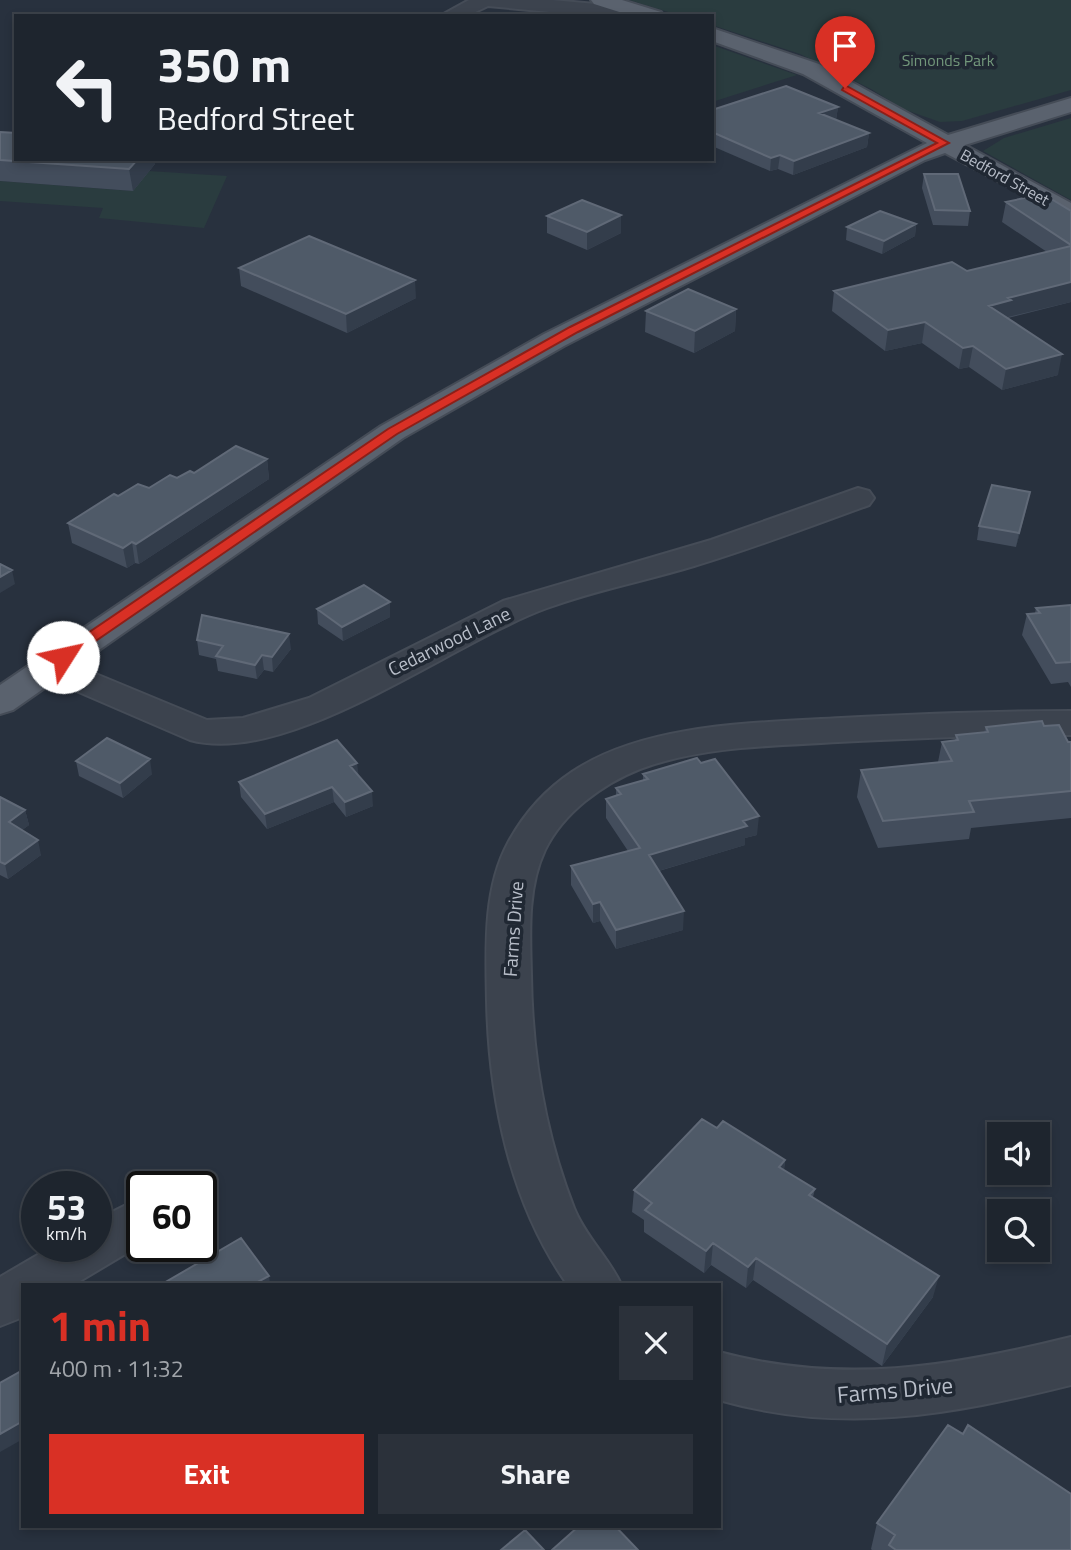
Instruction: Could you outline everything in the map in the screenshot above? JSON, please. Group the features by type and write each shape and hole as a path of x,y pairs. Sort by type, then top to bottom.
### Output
{"main road":[{"path":"601,0 649,14"},
{"name":"Bedford Street","path":"714,35 811,69 1071,213"},
{"path":"0,702 392,432 564,335 945,143 1071,105"}],"street":[{"path":"454,14 485,0 642,14"},
{"path":"507,1 549,0"},
{"name":"Cedarwood Lane","path":"50,666 203,732 229,734 263,728 306,713 475,625 518,607 702,554 858,498"},
{"name":"Farms Drive","path":"595,1283 562,1235 538,1168 528,1136 509,1008 509,950 517,869 528,844 552,809 579,786 610,769 641,756 704,740 909,726 1071,723"},
{"path":"35,1283 69,1262"},
{"path":"0,1304 21,1291"},
{"name":"Farms Drive","path":"721,1377 749,1387 817,1396 957,1385 1071,1361"}],"green space":[{"name":"Simonds Park","path":"629,0 1071,0 1071,90 962,121 940,122 903,109 871,89 800,54 714,26 714,14 674,14"},
{"path":"714,46 797,75 714,101"},
{"path":"1071,118 1071,200 983,151 1004,138"},
{"path":"149,171 227,176 204,228 99,218 103,208 0,201 0,181 132,191"}],"building":[{"path":"786,86 838,107 819,113 869,133 794,161 780,155 771,158 714,133 714,109"},
{"path":"0,132 14,133 14,161 0,160"},
{"path":"14,161 136,161 129,169"},
{"path":"924,174 958,174 970,211 935,210"},
{"path":"1043,194 1071,211 1071,245 1006,202"},
{"path":"582,200 621,215 587,232 547,216"},
{"path":"880,211 916,224 884,241 847,227"},
{"path":"309,236 415,280 346,314 239,268"},
{"path":"1071,246 1071,282 1008,298 1011,300 989,306 1062,354 1006,369 973,346 963,348 925,322 888,330 834,291 952,262 967,271"},
{"path":"688,289 736,309 695,331 646,311"},
{"path":"236,446 267,459 136,544 132,542 123,548 68,523 114,494 118,496 138,484 149,488 170,475 177,478 190,471 194,473"},
{"path":"992,485 1030,492 1019,533 979,526"},
{"path":"0,564 12,570 0,577"},
{"path":"364,585 390,602 342,627 317,609"},
{"path":"1071,605 1071,662 1056,663 1027,614 1040,613 1036,608"},
{"path":"202,615 289,634 272,657 262,655 255,665 216,656 223,646 197,640"},
{"path":"1042,721 1044,726 1059,725 1068,742 1071,742 1071,791 969,801 974,812 883,821 861,770 952,761 942,742 958,740 956,735 988,732 986,727"},
{"path":"107,738 150,759 120,783 76,761"},
{"path":"337,740 357,763 350,766 372,791 345,802 332,787 265,814 239,782"},
{"path":"697,758 701,763 715,759 759,816 743,821 747,826 649,855 684,911 616,930 600,902 593,904 571,866 640,848 606,799 621,794 616,788 648,779 643,774"},
{"path":"0,797 25,810 9,822 38,840 5,864 0,862"},
{"path":"702,1119 717,1128 723,1121 785,1160 779,1167 815,1189 809,1195 939,1276 887,1344 756,1258 748,1267 713,1243 706,1251 645,1210 652,1203 634,1190"},
{"path":"241,1238 269,1276 256,1283 164,1283 200,1262 217,1262 217,1252"},
{"path":"21,1371 21,1422 0,1434 0,1383"},
{"path":"948,1425 963,1434 968,1425 1071,1494 1071,1550 896,1550 889,1545 895,1535 877,1523"},
{"path":"577,1528 617,1528 638,1550 552,1550"},
{"path":"525,1530 544,1550 501,1550"}],"route":[{"path":"63,657 392,432 469,387 668,281 945,143 845,88"}]}
